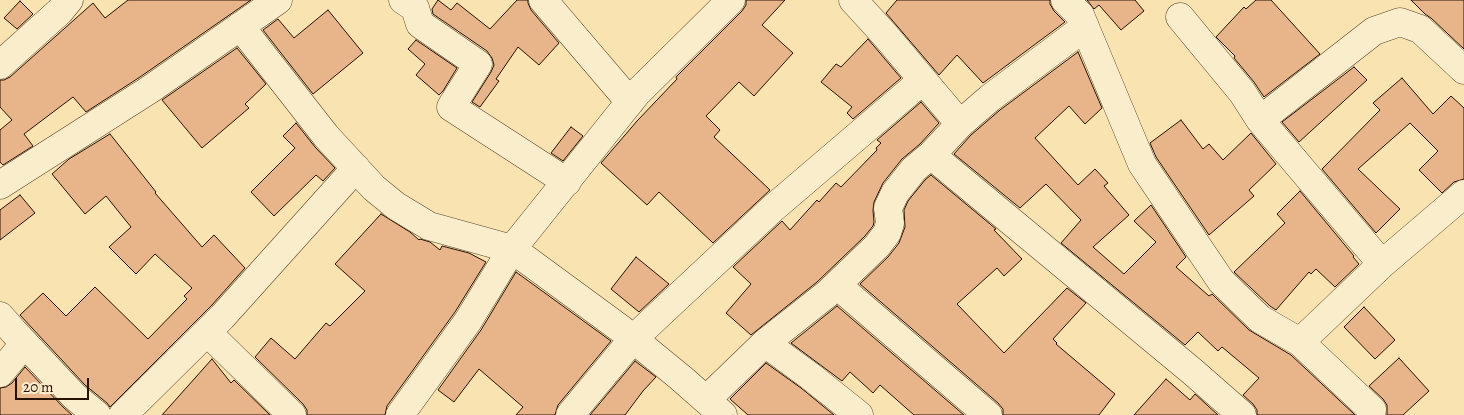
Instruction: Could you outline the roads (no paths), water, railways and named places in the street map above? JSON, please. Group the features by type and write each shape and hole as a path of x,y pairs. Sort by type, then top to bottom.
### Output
{"street":[{"path":"0,65 60,11 69,0"},
{"path":"403,0 415,8 420,24 478,64 451,107 567,182"},
{"path":"543,0 630,102"},
{"path":"400,415 468,321 512,249 637,93 731,0"},
{"path":"853,0 960,124"},
{"path":"1065,0 1080,16 1142,164 1221,281 1260,319 1300,342 1372,410 1371,415"},
{"path":"0,185 149,90 271,2"},
{"path":"1180,17 1242,92 1260,120 1382,264"},
{"path":"1260,120 1374,31 1400,22 1420,29 1464,70"},
{"path":"240,26 326,136 374,188 389,200 430,226 512,249 633,339 715,410 765,343 837,285 877,246 887,233 890,223 888,208 894,193 914,169 990,98 1085,27"},
{"path":"570,415 633,339 772,209 923,80"},
{"path":"931,155 1193,372 1242,415"},
{"path":"123,415 207,332 356,168"},
{"path":"1300,342 1382,264 1464,194"},
{"path":"837,285 988,415"},
{"path":"0,316 74,396 96,415"},
{"path":"207,332 292,415"},
{"path":"765,343 859,415"},
{"path":"0,373 24,344"}]}
